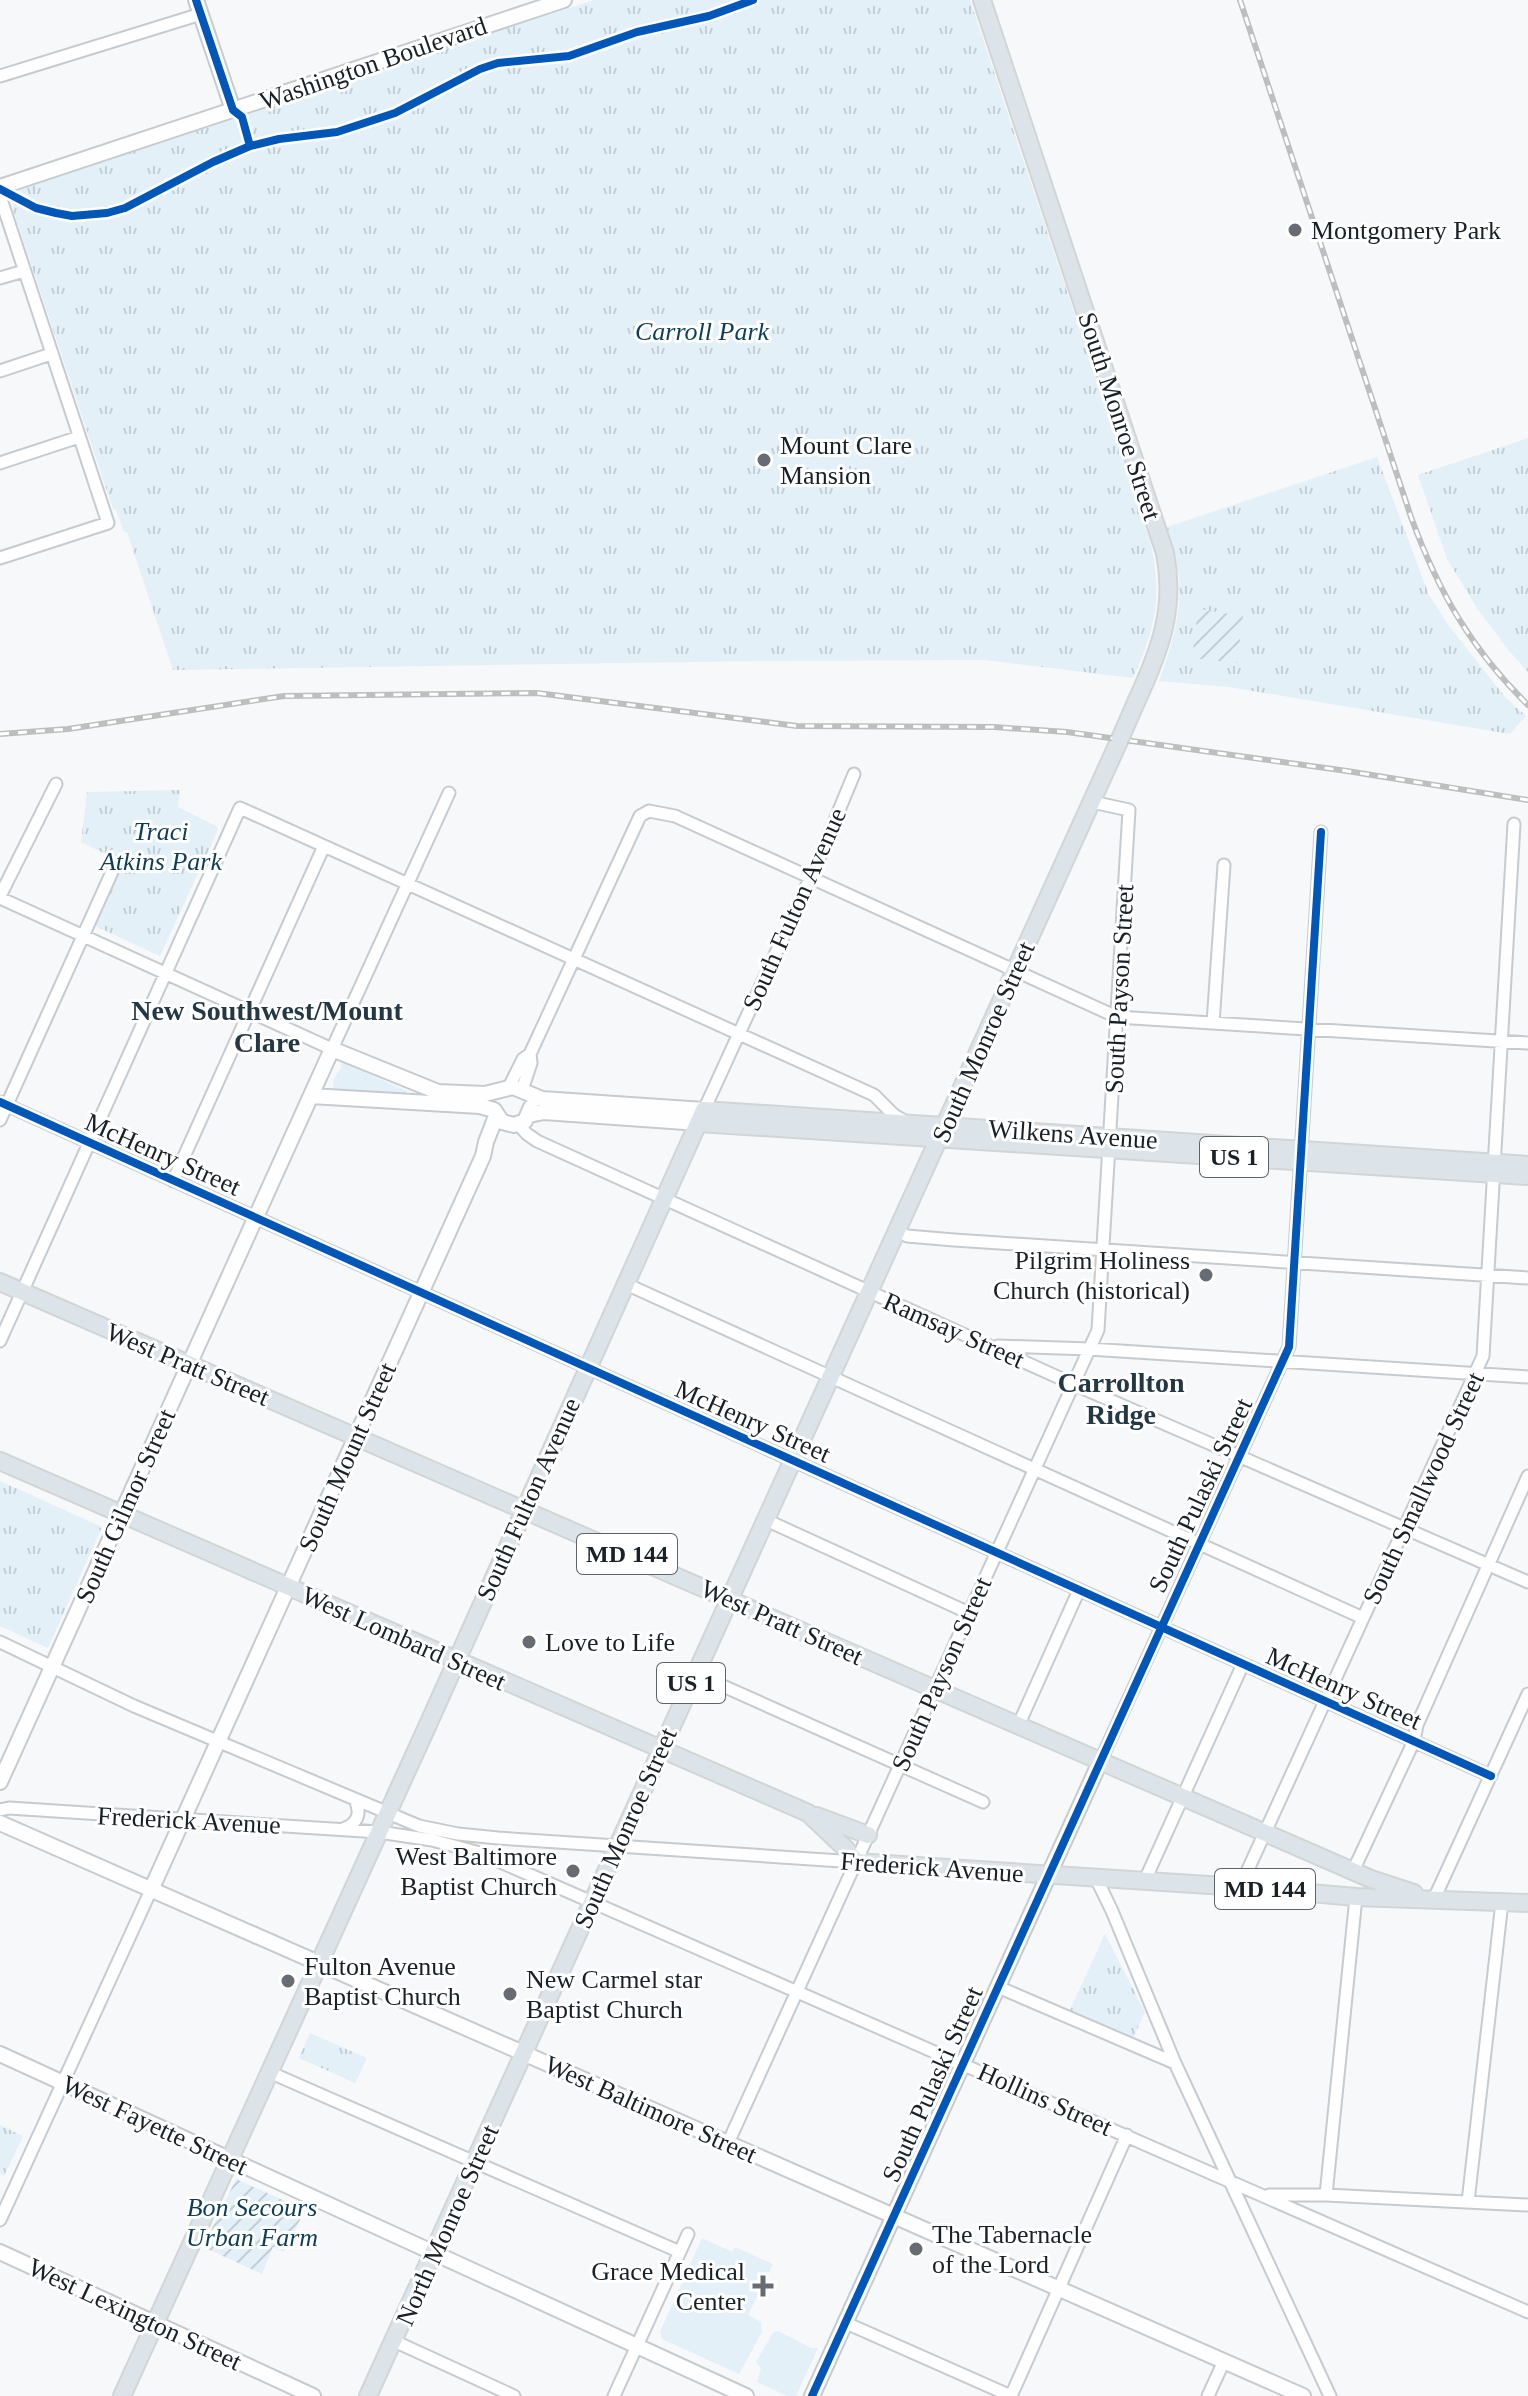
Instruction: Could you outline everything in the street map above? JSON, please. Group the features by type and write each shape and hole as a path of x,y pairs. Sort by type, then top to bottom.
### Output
{"main road":[{"name":"South Monroe Street","path":"524,2053 1094,798 1148,676 1169,608 1165,553 982,0"},
{"name":"Wilkens Avenue","path":"701,1116 1494,1168 1528,1165"},
{"name":"Wilkens Avenue","path":"701,1116 906,1122 943,1131"},
{"name":"South Fulton Avenue","path":"122,2396 701,1116"},
{"name":"Wilkens Avenue","path":"1494,1168 1528,1176"},
{"name":"West Pratt Street","path":"0,1282 1353,1871 1434,1899"},
{"name":"West Lombard Street","path":"0,1461 660,1750 868,1835"},
{"name":"West Lombard Street","path":"808,1813 856,1862"},
{"name":"Frederick Avenue","path":"856,1862 1356,1897 1528,1903"},
{"name":"North Monroe Street","path":"368,2396 524,2053"}],"street":[{"name":"Washington Boulevard","path":"0,187 564,0"},
{"path":"0,76 198,7 233,110"},
{"path":"0,196 108,523 0,558"},
{"path":"0,278 24,271"},
{"path":"0,371 51,354"},
{"path":"0,463 79,437"},
{"name":"South Fulton Avenue","path":"701,1116 854,774"},
{"path":"56,784 0,897 332,1049"},
{"name":"South Gilmor Street","path":"0,1782 449,793"},
{"name":"South Payson Street","path":"728,2143 1098,1330 1129,810 1094,798"},
{"path":"0,1341 240,808 874,1095 890,1112 906,1122"},
{"path":"495,1113 494,1101 514,1090 531,1063 530,1054 640,816 649,811 675,816 1117,1017 1528,1043"},
{"name":"South Smallwood Street","path":"1240,1887 1483,1356 1514,824"},
{"name":"South Pulaski Street","path":"812,2396 1289,1347 1321,832"},
{"path":"173,1181 324,846"},
{"path":"0,1120 3,1104 116,863"},
{"path":"1213,1023 1224,865"},
{"name":"Wilkens Avenue","path":"332,1049 438,1092 485,1094 514,1090 542,1099 701,1116"},
{"path":"311,1096 480,1106 495,1113 502,1122 519,1121 530,1100 514,1090"},
{"name":"McHenry Street","path":"3,1104 1491,1776"},
{"name":"Wilkens Avenue","path":"519,1121 544,1112 701,1116"},
{"name":"South Mount Street","path":"151,1890 483,1156 495,1113"},
{"name":"South Mount Street","path":"483,1156 500,1135 519,1121"},
{"name":"Ramsay Street","path":"519,1121 527,1134 537,1141 1073,1384 1528,1582"},
{"path":"898,1231 907,1236 1528,1278"},
{"path":"626,1284 1363,1618"},
{"path":"989,1346 1089,1349 1528,1377"},
{"path":"1353,1871 1414,1741 1417,1725 1528,1476"},
{"path":"766,1520 969,1613"},
{"path":"1018,1726 1079,1590"},
{"path":"0,1642 218,1742 230,1744 387,1814"},
{"path":"1145,1880 1243,1664"},
{"path":"696,1674 983,1802"},
{"path":"1434,1899 1528,1694"},
{"path":"342,1829 352,1826 357,1820 359,1810 355,1800"},
{"name":"Frederick Avenue","path":"0,1810 9,1808 379,1832"},
{"name":"Frederick Avenue","path":"387,1814 419,1826 458,1834 856,1862"},
{"name":"West Baltimore Street","path":"0,1823 1303,2396"},
{"name":"Hollins Street","path":"379,1832 432,1840 480,1853 1528,2312"},
{"path":"1096,1878 1175,2063 1330,2396"},
{"path":"0,2220 151,1890"},
{"path":"1326,2195 1356,1897"},
{"path":"1468,2202 1502,1902"},
{"path":"998,1987 1175,2063"},
{"name":"West Fayette Street","path":"0,2054 746,2396"},
{"path":"269,2072 680,2252"},
{"path":"846,2323 1011,2396 1127,2135"},
{"path":"1265,2195 1528,2205"},
{"path":"614,2396 688,2234"},
{"name":"West Lexington Street","path":"0,2252 313,2396"},
{"path":"394,2341 514,2396"},
{"path":"1208,2396 1224,2361"}],"green space":[{"name":"Carroll Park","path":"594,0 970,0 1151,544 1156,581 1155,612 1133,678 985,660 173,670 127,532 124,532 113,509 13,210 16,195 24,188"},
{"path":"1528,438 1528,672 1477,608 1447,559 1418,475"},
{"path":"1377,457 1429,595 1449,626 1505,697 1526,716 1510,734 1229,687 1159,681 1172,640 1179,599 1178,570 1167,527"},
{"path":"1198,609 1243,616 1237,663 1192,658"},
{"name":"Traci Atkins Park","path":"180,790 178,807 216,826 218,830 160,956 93,925 122,862 81,842 87,792"},
{"path":"345,1061 407,1091 405,1099 334,1090 333,1080"},
{"path":"0,1481 102,1527 48,1648 0,1626"},
{"path":"1105,1934 1145,2012 1132,2040 1069,2012"},
{"path":"310,2033 367,2058 355,2083 299,2058"},
{"path":"0,2125 23,2136 4,2176 0,2174"},
{"name":"Bon Secours Urban Farm","path":"236,2179 305,2210 284,2252 273,2247 262,2274 203,2247"},
{"path":"702,2238 732,2252 735,2247 773,2264 748,2315 761,2322 762,2332 739,2374 662,2339 660,2332"},
{"path":"778,2331 811,2348 818,2348 796,2396 787,2396 757,2382 761,2368 756,2362 773,2333"}],"railway":[{"path":"1240,0 1421,544 1458,618 1489,662 1528,705"},
{"path":"0,734 68,729 284,696 537,693 797,726 994,727 1067,732 1528,800"}],"cycle path":[{"path":"196,0 233,110 242,117 250,146"},
{"path":"0,189 36,208 56,213 72,216 107,213 125,208 250,146 337,132 395,113 480,69 498,63 569,56 637,32 709,16 753,0"},
{"path":"812,2396 1289,1347 1321,832"},
{"path":"0,1102 1491,1776"}],"place":[{"name":"Montgomery Park","path":"1295,230"},
{"name":"Mount Clare Mansion","path":"764,460"},
{"name":"Pilgrim Holiness Church (historical)","path":"1206,1275"},
{"name":"Love to Life","path":"529,1642"},
{"name":"West Baltimore Baptist Church","path":"573,1871"},
{"name":"Fulton Avenue Baptist Church","path":"288,1981"},
{"name":"New Carmel star Baptist Church","path":"510,1994"},
{"name":"The Tabernacle of the Lord","path":"916,2249"},
{"name":"Grace Medical Center","path":"763,2286"}],"district":[{"name":"New Southwest/Mount Clare","path":"267,1026"},
{"name":"Carrollton Ridge","path":"1121,1398"}]}
